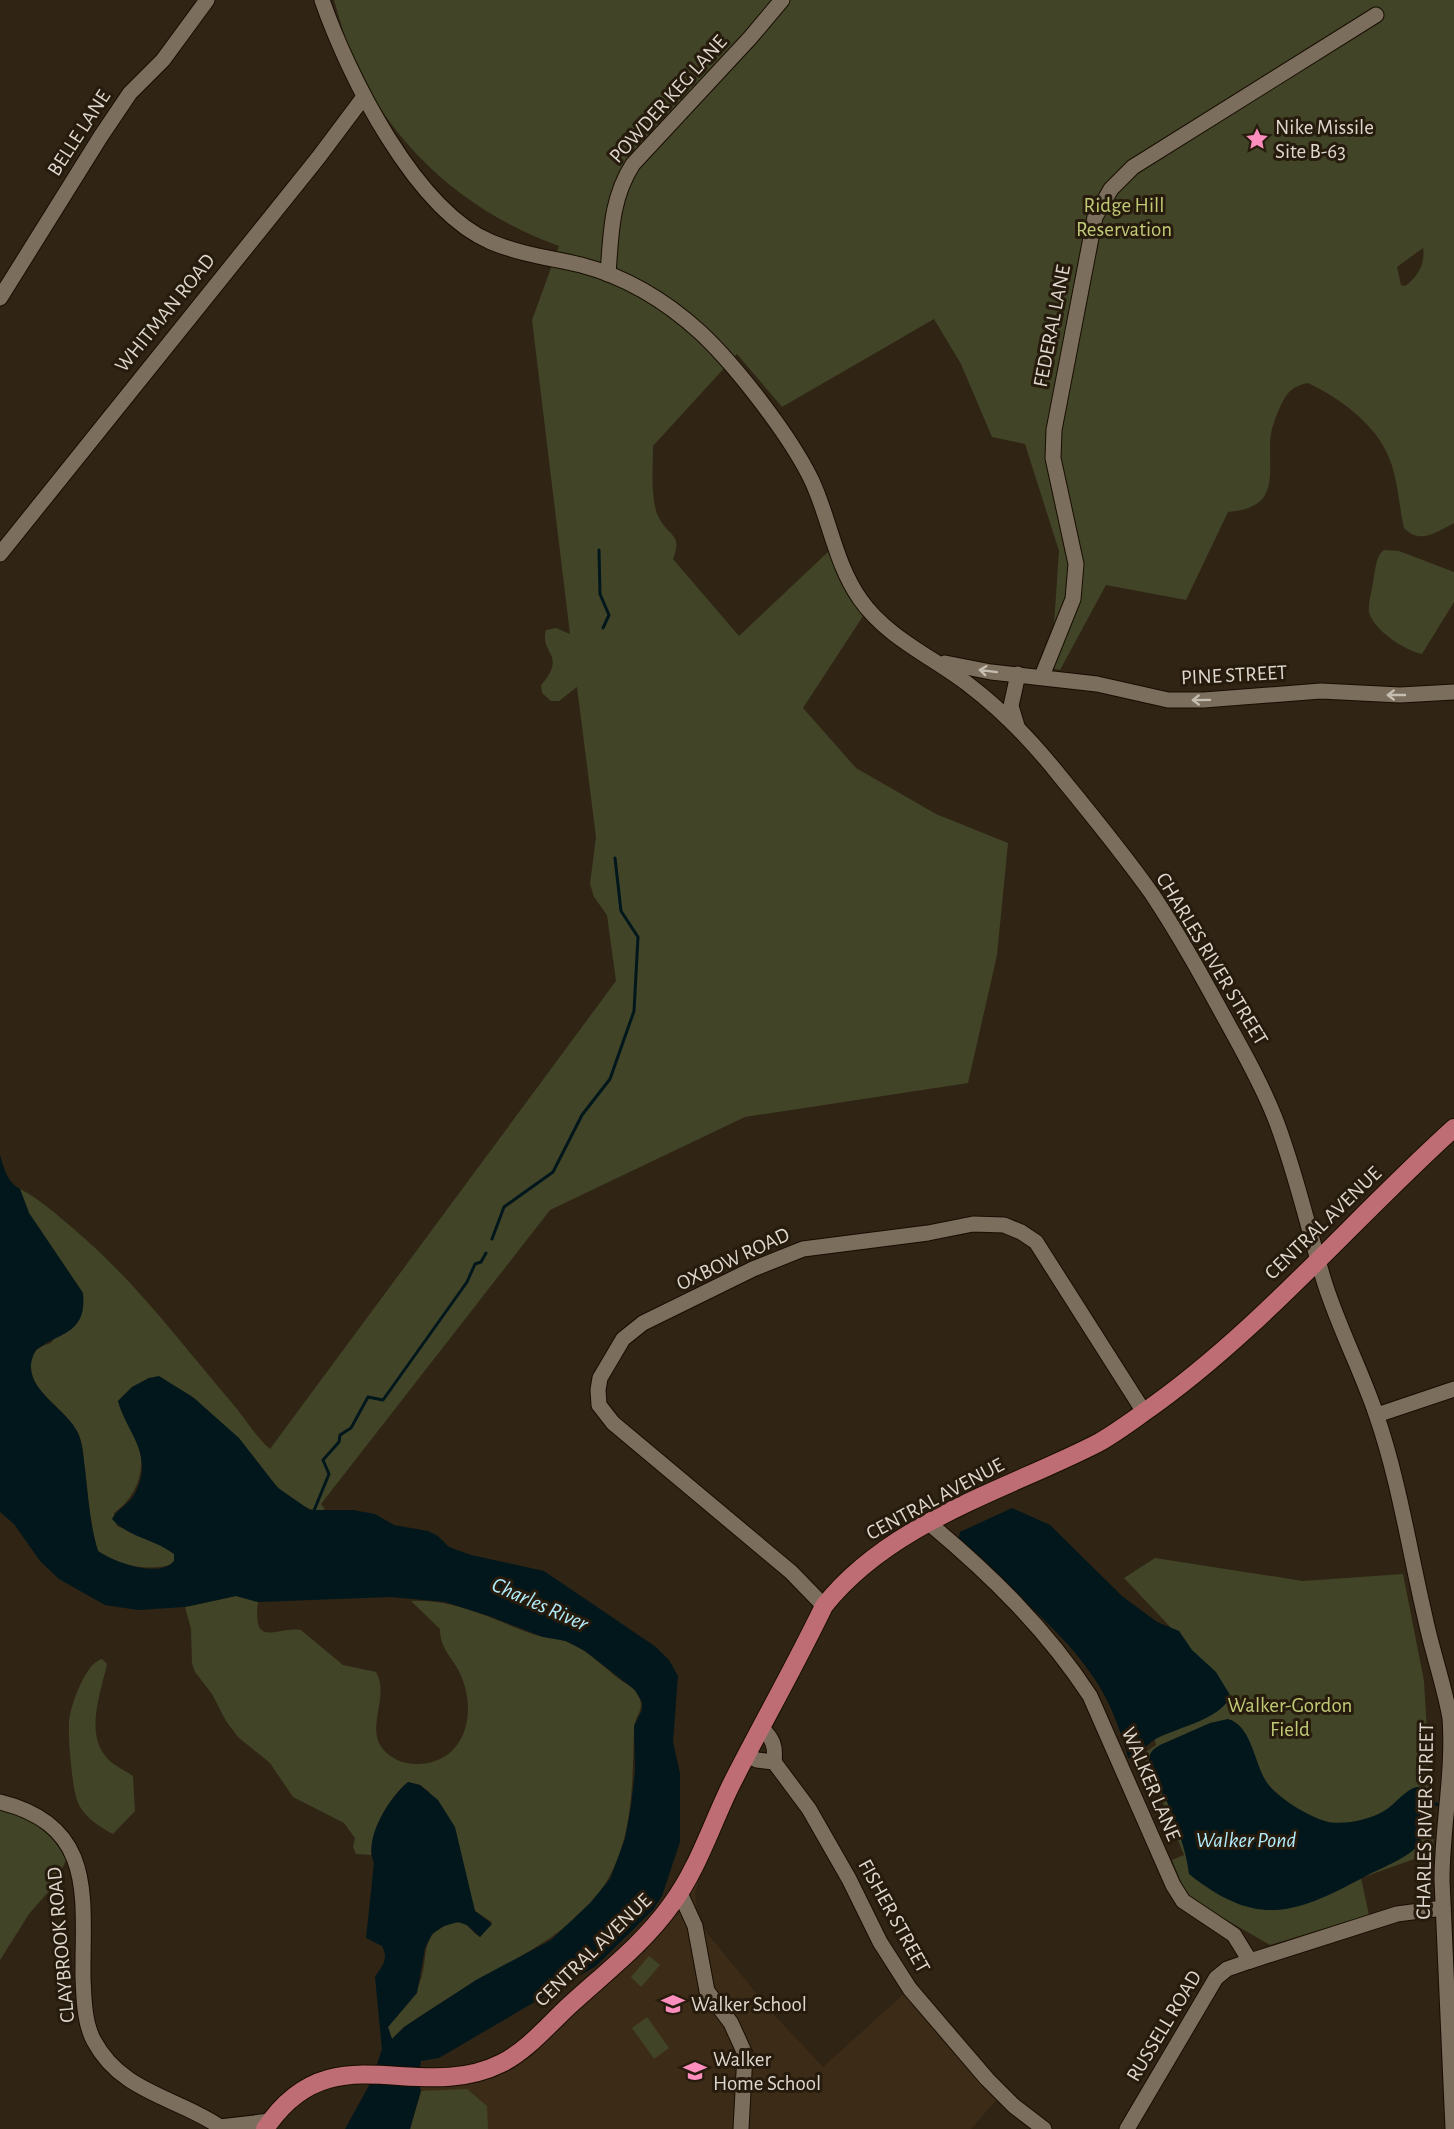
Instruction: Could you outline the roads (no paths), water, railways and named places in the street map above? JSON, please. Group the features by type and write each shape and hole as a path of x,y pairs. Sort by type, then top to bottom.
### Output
{"main road":[{"name":"CENTRAL AVENUE","path":"268,2125 288,2102 313,2084 337,2076 371,2073 426,2078 464,2076 503,2062 523,2048 652,1929 680,1893 761,1727 824,1606 840,1585 863,1564 897,1541 1002,1486 1100,1442 1190,1379 1452,1133"}],"street":[{"name":"BELLE LANE","path":"0,298 112,118 130,93 163,60 207,0"},
{"name":"CHARLES RIVER STREET","path":"322,0 363,98 436,200 466,228 488,241 518,251 608,273 640,287 670,306 705,337 757,399 802,464 814,485 839,559 862,603 899,638 967,683 1018,727 1057,771 1149,890 1204,980 1257,1078 1276,1121 1320,1259 1325,1283 1377,1415 1404,1517 1425,1620 1450,1721 1452,1756 1450,1826 1442,1851 1453,2129"},
{"name":"POWDER KEG LANE","path":"608,273 613,212 624,178 633,164 750,38 782,0"},
{"name":"FEDERAL LANE","path":"1042,676 1072,599 1076,578 1071,532 1053,458 1054,430 1088,249 1095,217 1101,204 1133,167 1376,15"},
{"name":"WHITMAN ROAD","path":"0,554 318,158 363,98"},
{"name":"PINE STREET","path":"933,659 963,668 1104,685 1168,699 1204,700 1321,691 1390,695 1454,692"},
{"path":"1018,674 1011,706 1018,727"},
{"name":"OXBOW ROAD","path":"824,1606 791,1572 614,1423 599,1405 600,1378 623,1339 643,1323 753,1269 803,1249 928,1233 973,1224 1004,1225 1036,1242 1144,1412"},
{"path":"1377,1415 1454,1389"},
{"name":"WALKER LANE","path":"930,1524 1008,1595 1048,1636 1073,1670 1090,1696 1182,1901 1234,1935 1250,1961"},
{"name":"FISHER STREET","path":"761,1727 771,1737 776,1748 774,1762 809,1809 849,1879 880,1942 910,1989 993,2085 1044,2129"},
{"path":"747,1755 757,1760 774,1762"},
{"name":"CLAYBROOK ROAD","path":"0,1802 42,1820 59,1834 78,1863 84,1912 84,2000 94,2041 113,2066 140,2088 222,2128 268,2125"},
{"path":"680,1893 694,1926 707,1991 731,2023 745,2054 741,2129"},
{"path":"1250,1961 1397,1914 1443,1908"},
{"name":"RUSSELL ROAD","path":"1127,2129 1216,1978 1227,1969 1250,1961"}],"water":[{"name":"Charles River","path":"0,1155 12,1183 20,1189 29,1213 83,1293 81,1317 76,1324 36,1350 31,1363 32,1374 37,1385 72,1423 78,1433 83,1451 91,1521 98,1551 125,1564 148,1569 158,1569 174,1561 174,1554 125,1530 112,1519 134,1495 142,1468 138,1445 118,1401 132,1387 149,1378 159,1376 194,1398 239,1438 278,1488 310,1510 353,1510 375,1514 394,1525 428,1531 438,1536 449,1547 471,1555 544,1571 656,1647 669,1660 678,1676 673,1742 680,1773 680,1842 662,1896 653,1910 596,1966 439,2058 421,2061 418,2081 421,2091 410,2129 345,2129 372,2080 382,2049 375,1977 384,1963 385,1955 382,1946 366,1938 374,1863 372,1842 386,1808 408,1782 420,1785 438,1800 455,1827 475,1911 492,1924 480,1937 467,1925 458,1922 444,1926 432,1934 425,1948 417,1993 388,2027 392,2039 404,2027 476,1980 551,1940 590,1903 610,1879 625,1839 631,1806 635,1771 634,1726 642,1710 642,1702 635,1690 585,1651 566,1641 543,1637 445,1602 391,1597 258,1602 236,1596 185,1607 138,1610 105,1605 59,1579 40,1561 14,1524 0,1512"},
{"path":"1012,1508 1050,1525 1122,1596 1157,1622 1179,1631 1192,1650 1216,1672 1230,1695 1225,1704 1207,1718 1151,1742 1134,1759 1128,1758 1110,1706 1080,1659 1048,1623 958,1542 960,1532"},
{"name":"Walker Pond","path":"1228,1719 1236,1723 1248,1738 1268,1784 1293,1805 1322,1820 1345,1823 1371,1817 1388,1808 1412,1789 1422,1787 1425,1808 1417,1820 1421,1843 1395,1862 1341,1889 1297,1907 1277,1910 1257,1909 1236,1903 1214,1891 1189,1874 1178,1829 1167,1802 1152,1776 1149,1759 1151,1752 1160,1745 1210,1723"}],"waterway":[{"path":"599,550 600,594 609,615 603,628"},
{"path":"492,1239 504,1207 553,1172 582,1115 610,1079 634,1011 638,937 621,911 615,858"},
{"path":"313,1513 329,1474 323,1460 339,1442 340,1435 351,1428 368,1397 383,1400 467,1282 475,1264 481,1262 486,1253"},
{"path":"1425,1800 1441,1806"}],"place":[{"name":"Nike Missile Site B-63","path":"1257,139"},
{"name":"Walker School","path":"673,2004"},
{"name":"Walker Home School","path":"695,2071"}],"park label":[{"name":"Ridge Hill Reservation","path":"1124,217"},
{"name":"Walker-Gordon Field","path":"1290,1717"}]}
